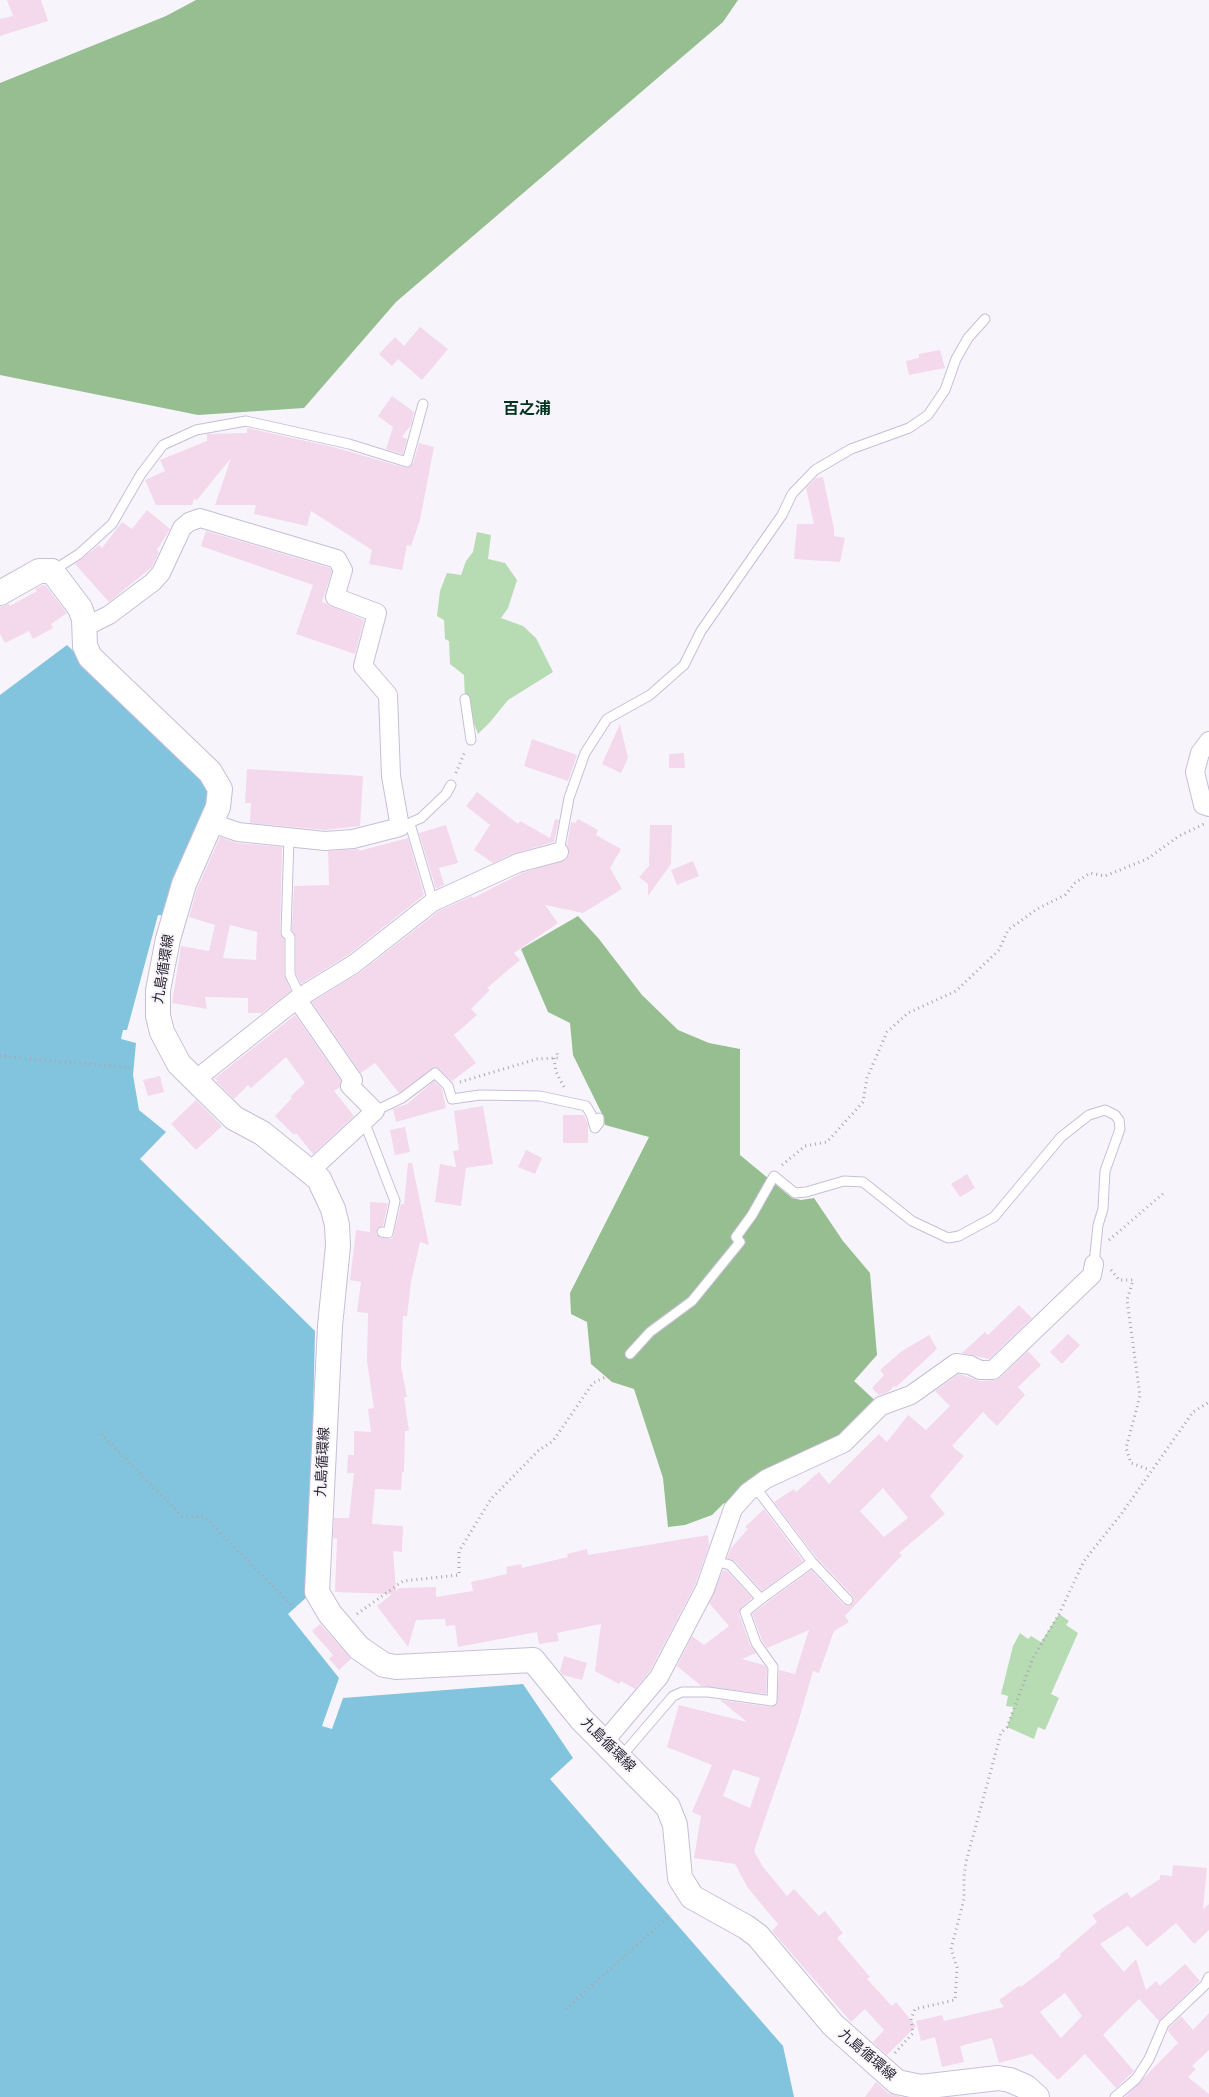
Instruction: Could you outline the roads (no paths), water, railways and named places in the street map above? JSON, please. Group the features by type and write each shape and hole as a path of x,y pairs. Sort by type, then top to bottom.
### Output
{"main road":[{"path":"0,593 39,571 52,571"},
{"name":"九島循環線","path":"52,571 80,608 85,627 85,646 90,657 217,780 221,798 212,823 184,884 168,939 158,990 158,1016 162,1032 179,1064 234,1118 262,1133 319,1179 325,1190 337,1225 338,1246 330,1326 317,1592 330,1614 359,1648 384,1666 534,1660 581,1719 662,1798 673,1815 680,1878 685,1889 701,1904 746,1927 758,1936 833,2025 882,2069 897,2082 921,2087 998,2078 1010,2080 1026,2087 1037,2097"}],"street":[{"path":"85,627 109,615 153,582 161,573 182,528 189,522 200,518 337,559 343,570 335,597 377,614 363,666 388,695 391,776 405,826 353,839 325,841 238,832 212,823"},
{"path":"1209,741 1200,753 1195,772 1203,805 1209,807"},
{"path":"195,1080 299,998 354,964 433,902 518,863 559,852"},
{"path":"299,998 353,1080 350,1086 370,1116 310,1171"},
{"path":"612,1750 659,1677 705,1590 733,1509 748,1492 766,1479 844,1443 881,1406 911,1395 956,1363 970,1365 980,1370 993,1370 1093,1269"}],"lane":[{"path":"559,852 569,798 584,753 607,720 650,695 684,665 701,631 782,515 792,494 808,476 851,450 909,428 928,415 945,390 956,359 968,338 985,320"},
{"path":"52,571 79,554 112,524 141,474 163,445 196,430 246,421 349,444 407,462 423,404"},
{"path":"465,699 471,740"},
{"path":"433,902 405,826 421,818 446,794 451,785"},
{"path":"289,838 286,933 290,937 290,976 299,998"},
{"path":"382,1232 388,1233 395,1201 370,1116 402,1098 435,1073 448,1086 452,1099 480,1095 540,1096 586,1106 591,1114 595,1128 599,1124 599,1118"},
{"path":"630,1354 650,1332 692,1301 740,1242 736,1237 752,1216 774,1176 795,1193 806,1192 844,1181 863,1182 912,1221 948,1238 959,1236 994,1217 1061,1137 1089,1115 1105,1110 1120,1120 1120,1129 1105,1171 1103,1210 1098,1225 1093,1269"},
{"path":"758,1492 812,1562 848,1600"},
{"path":"715,1561 730,1565 761,1599"},
{"path":"612,1750 673,1696 682,1692 708,1692 772,1701 773,1667 756,1643 745,1612 812,1562"},
{"path":"1115,2097 1136,2079 1149,2059 1164,2024 1205,1985 1209,1977"}],"water":[{"path":"67,645 208,778 212,797 167,916 158,915 127,1030 123,1030 121,1039 136,1043 133,1075 139,1110 166,1132 140,1159 315,1331 309,1595 288,1614 339,1678 322,1726 332,1729 343,1698 523,1684 573,1758 550,1779 783,2046 794,2097 0,2097 0,695"}],"district":[{"name":"百之浦","path":"527,410"}]}
